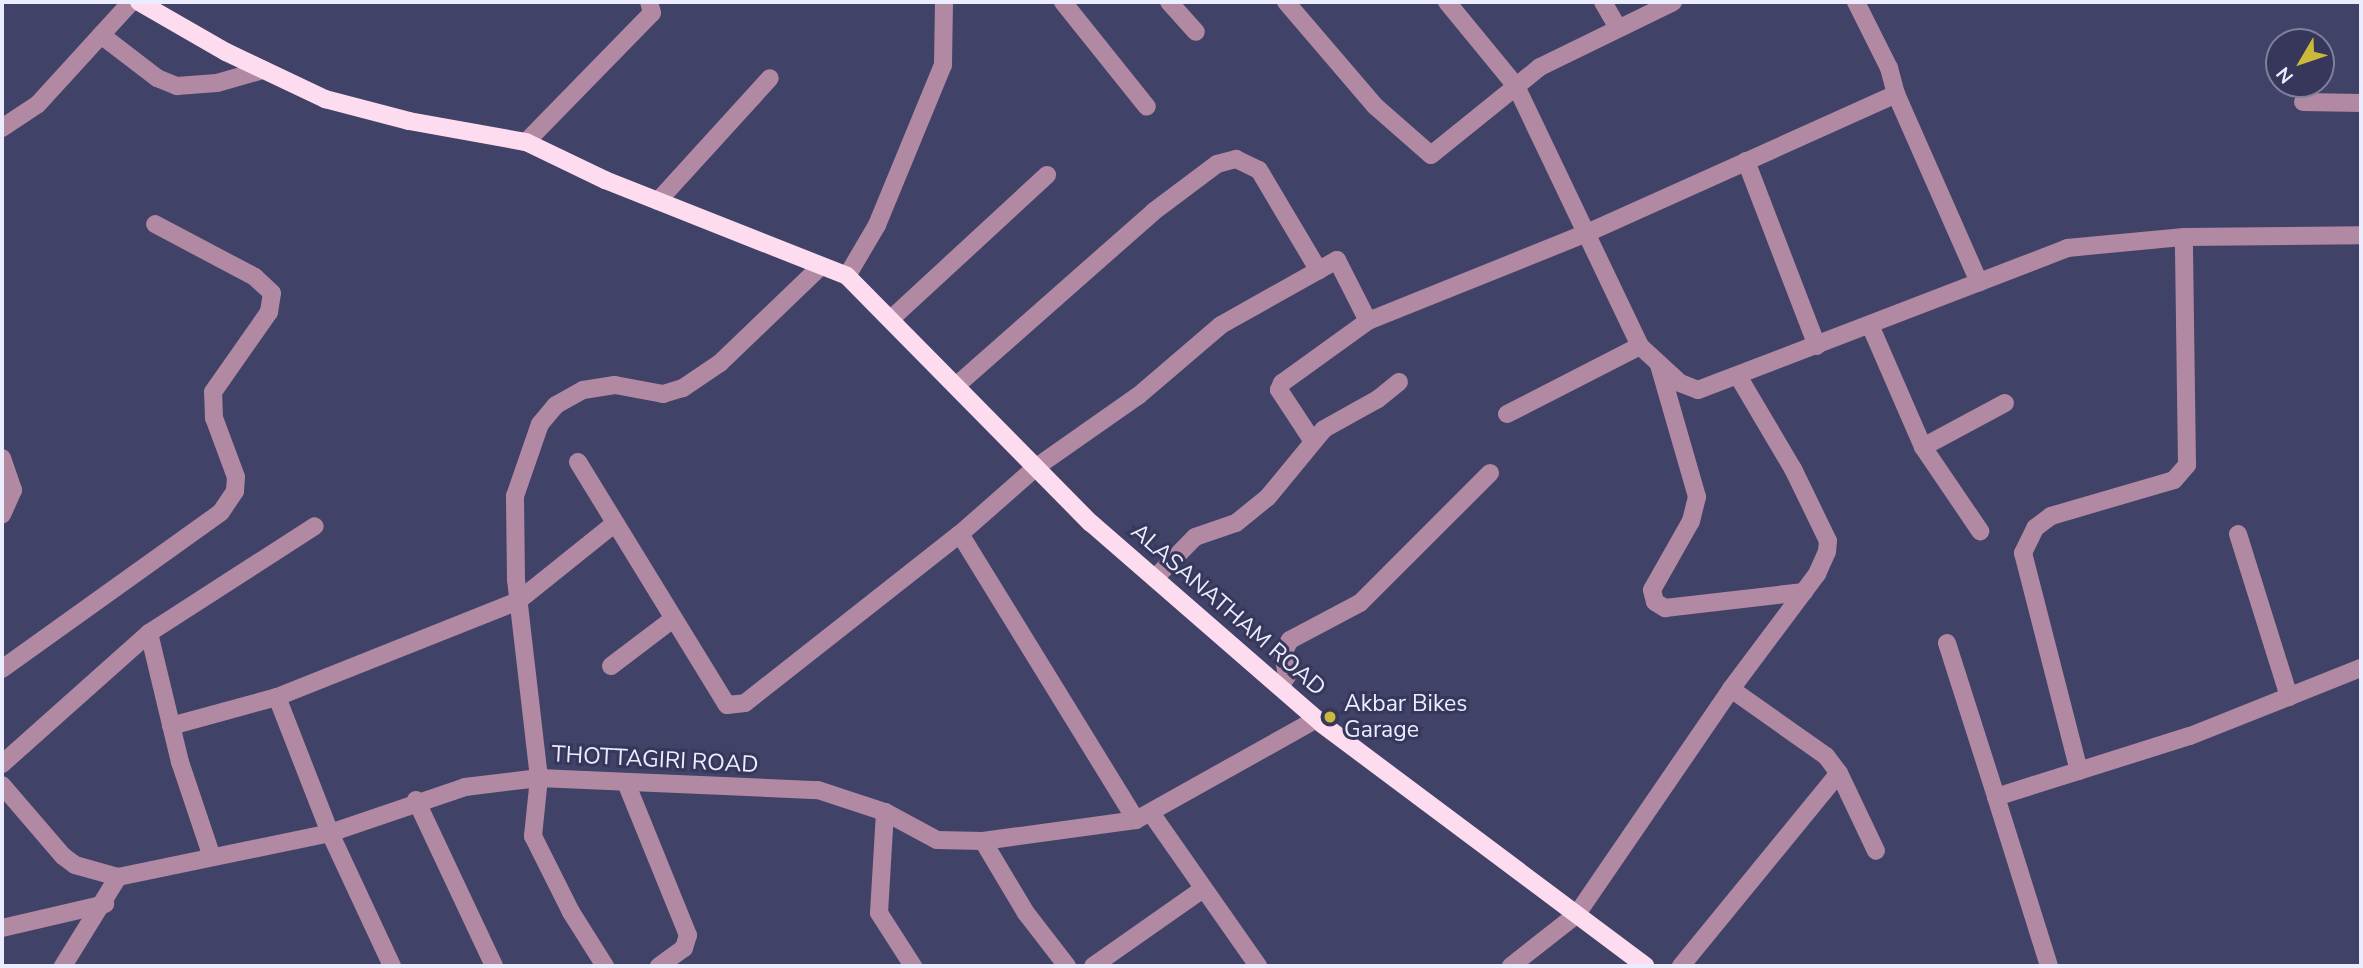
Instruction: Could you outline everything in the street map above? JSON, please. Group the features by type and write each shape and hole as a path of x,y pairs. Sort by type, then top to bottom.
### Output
{"main road":[{"path":"139,2 263,70 325,99 409,121 526,142 658,201 847,276"},
{"name":"ALASANATHAM ROAD","path":"847,276 892,318 1035,468 1155,579 1317,719 1645,966"}],"street":[{"path":"2,128 38,104 131,2"},
{"path":"847,276 877,225 943,65 944,2"},
{"path":"1063,2 1147,107"},
{"path":"1169,2 1196,32"},
{"path":"1286,2 1375,106 1431,155 1539,67 1672,2"},
{"path":"1447,2 1516,86 1640,346 1680,383 1698,390 2067,248 2184,237 2361,235"},
{"path":"1603,2 1618,28"},
{"path":"1856,2 1889,68 1896,94 1979,282"},
{"path":"526,142 654,5"},
{"path":"101,35 157,78 177,86 217,83 263,70"},
{"path":"658,201 770,78"},
{"path":"1312,440 1279,390 1282,383 1368,321 1587,233 1896,94"},
{"path":"2303,102 2361,103"},
{"path":"957,386 1153,212 1217,164 1236,159 1259,170 1319,271"},
{"path":"1746,161 1817,346"},
{"path":"892,318 1048,175"},
{"path":"2,669 221,512 235,491 236,477 214,418 213,392 269,312 272,293 255,277 155,225"},
{"path":"2079,771 2023,553 2035,528 2051,516 2174,480 2188,465 2184,237"},
{"path":"578,462 727,705 745,703 960,534 1035,468 1138,396 1221,326 1338,260 1368,321"},
{"path":"605,966 571,912 533,836 539,778 518,601 515,496 540,424 556,405 583,390 615,385 663,394 683,388 720,363 821,266"},
{"path":"1870,325 1923,447 1980,531"},
{"path":"1507,414 1640,346"},
{"path":"1659,364 1697,497 1691,521 1652,590 1656,602 1665,608 1804,592"},
{"path":"1511,966 1577,914 1731,689 1817,574 1828,541 1793,469 1738,376"},
{"path":"1155,579 1195,537 1236,523 1268,497 1296,467 1312,440 1399,382"},
{"path":"1923,447 2005,403"},
{"path":"2,458 13,490 2,515"},
{"path":"1280,687 1286,676 1283,653 1290,640 1360,603 1490,473"},
{"path":"170,726 277,697 518,601 614,524"},
{"path":"2,764 149,633 315,526"},
{"path":"960,534 1143,817 1203,889 1258,966"},
{"path":"2238,534 2289,697"},
{"path":"611,666 673,619"},
{"path":"149,633 170,726 212,857"},
{"path":"1947,643 2049,966"},
{"path":"1996,797 2189,736 2361,668"},
{"path":"1731,689 1807,739 1839,773 1876,851"},
{"path":"277,697 330,833 391,966"},
{"name":"THOTTAGIRI ROAD","path":"118,877 330,833 416,800 465,788 539,778 626,785 818,790 885,812 937,840 983,841 1143,817 1317,719"},
{"path":"1681,966 1839,773"},
{"path":"2,785 63,856 118,877 105,904 63,966"},
{"path":"626,785 688,935 684,948 659,966"},
{"path":"416,800 494,966"},
{"path":"885,812 878,913 913,966"},
{"path":"983,841 1026,914 1067,966"},
{"path":"1093,966 1203,889"},
{"path":"2,928 105,904"}],"place":[{"name":"Akbar Bikes Garage","path":"1330,717"}]}
